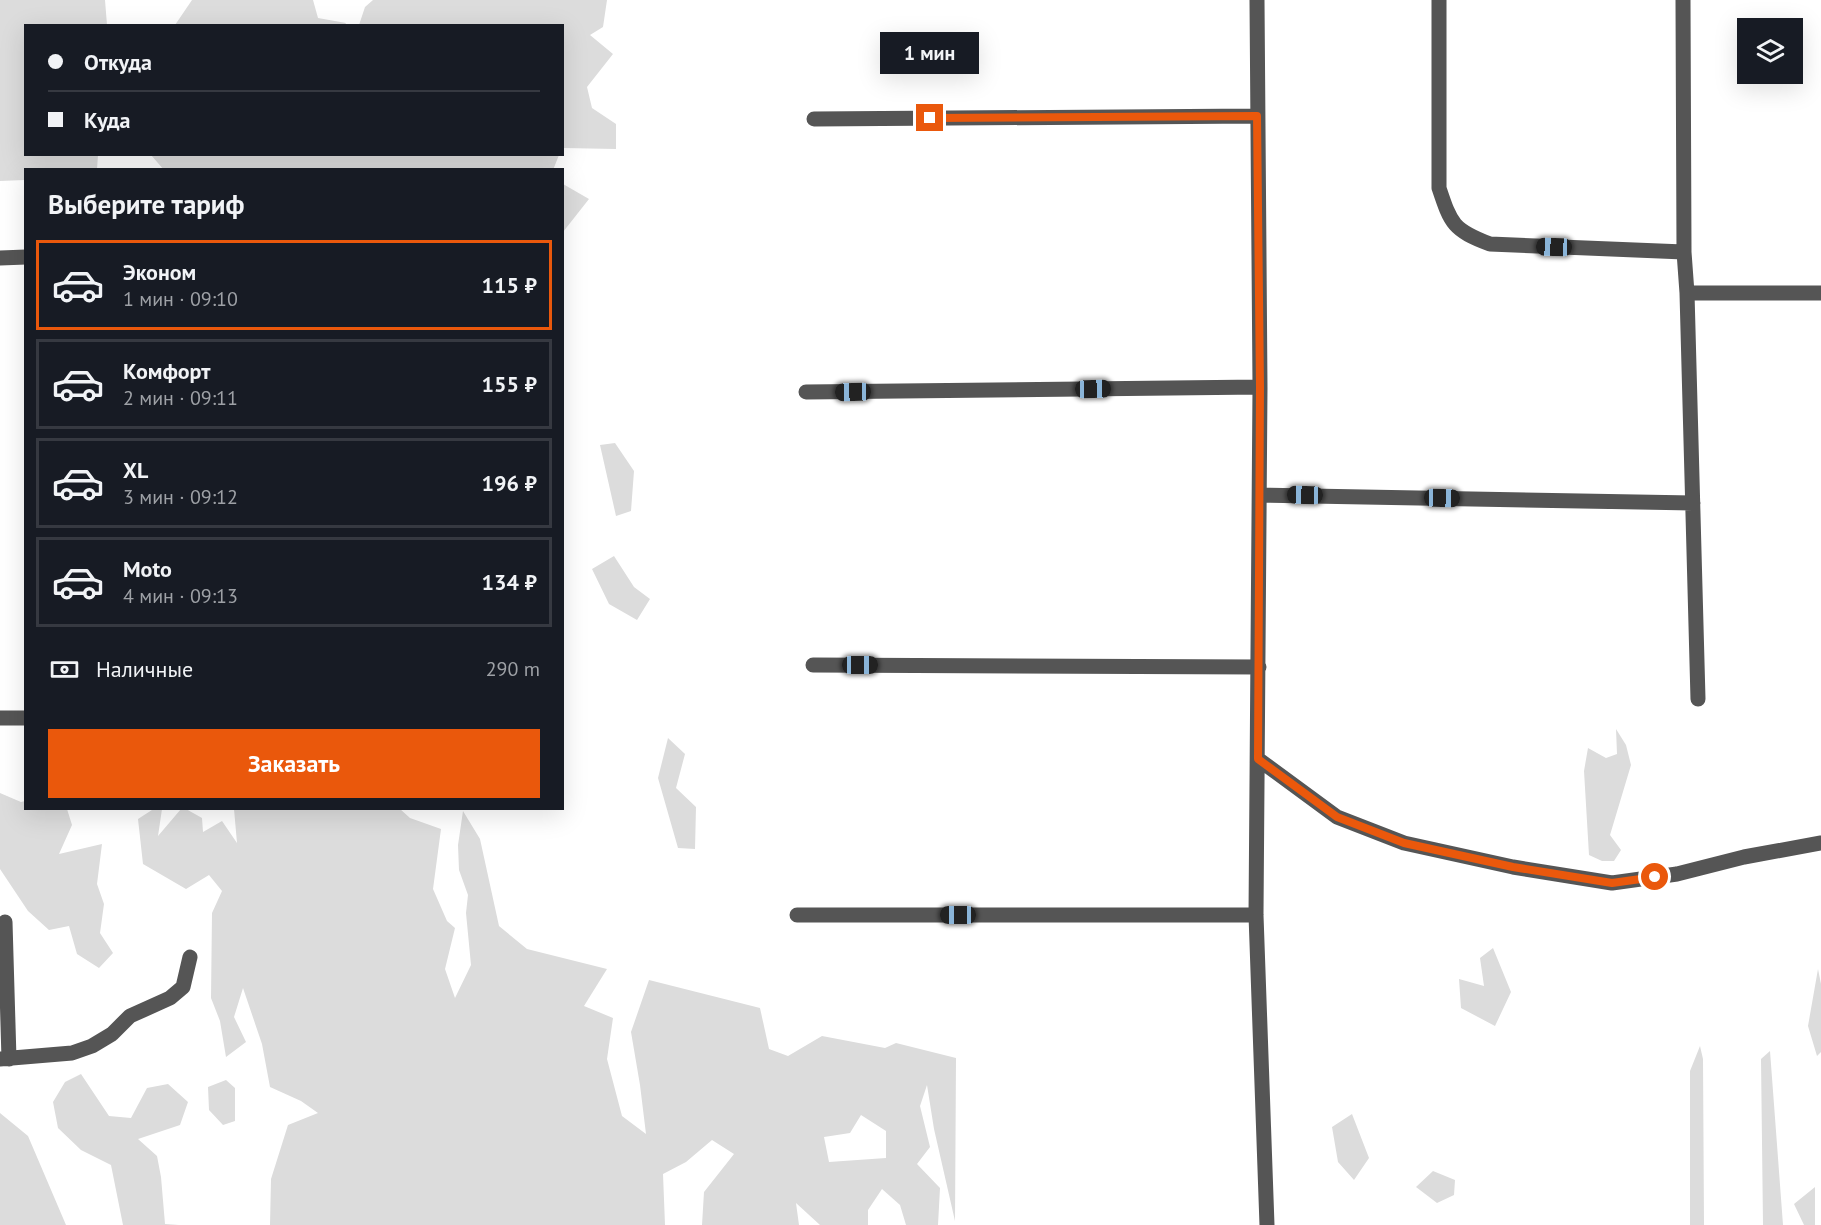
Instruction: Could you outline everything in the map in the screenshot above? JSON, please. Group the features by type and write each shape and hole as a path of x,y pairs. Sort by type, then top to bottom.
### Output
{"lane":[{"path":"1257,0 1260,495 1256,915 1267,1225"},
{"path":"1439,0 1438,188 1449,216 1465,235 1490,244 1684,252"},
{"path":"1683,0 1684,252 1698,699"},
{"path":"814,119 1257,116"},
{"path":"0,258 24,257"},
{"path":"1687,293 1821,293"},
{"path":"806,392 1260,387"},
{"path":"1260,495 1693,503"},
{"path":"813,665 1259,667"},
{"path":"0,718 24,718"},
{"path":"1258,759 1337,817 1404,843 1513,867 1612,883 1677,874 1744,857 1821,843"},
{"path":"797,915 1256,915"},
{"path":"5,922 4,1059 72,1053 92,1046 112,1034 130,1016 170,998 183,987 190,957"}],"shaded area":[{"path":"0,0 105,0 107,24 24,24 24,156 98,156 97,168 24,168 24,180 0,181"},
{"path":"192,0 313,0 318,18 346,23 345,24 176,24"},
{"path":"373,0 607,0 603,27 590,35 613,54 587,87 592,108 616,124 616,149 564,148 564,24 359,24 365,7"},
{"path":"152,156 559,156 554,168 162,168"},
{"path":"564,185 589,199 564,231"},
{"path":"615,443 634,471 631,511 616,516 600,445"},
{"path":"614,556 634,587 650,599 637,620 609,604 592,569"},
{"path":"1616,729 1626,745 1631,765 1610,835 1621,850 1614,861 1602,861 1589,855 1584,771 1588,748 1606,758 1617,754"},
{"path":"668,738 685,754 676,788 696,807 695,849 678,848 658,778"},
{"path":"0,793 24,801 24,810 67,810 72,825 59,854 102,844 97,884 104,904 100,933 113,953 99,968 77,954 69,926 49,930 28,911 0,869"},
{"path":"152,810 162,810 158,836 180,810 188,810 202,818 203,832 222,821 237,843 234,810 401,810 410,818 441,829 433,889 447,921 455,928 445,969 455,998 471,965 466,913 468,895 459,870 458,845 463,811 480,839 499,926 527,949 607,969 584,1006 613,1018 607,1059 622,1116 646,1134 631,1032 649,980 760,1008 769,1049 788,1056 822,1036 885,1048 896,1043 956,1058 955,1221 934,1129 927,1085 920,1106 930,1147 917,1164 940,1188 938,1225 906,1225 900,1205 882,1189 868,1210 868,1225 820,1225 796,1203 799,1225 702,1225 704,1192 734,1154 712,1140 686,1162 663,1174 665,1225 270,1225 271,1179 288,1125 318,1113 301,1101 270,1087 262,1044 243,988 234,1017 246,1042 226,1057 220,1021 211,998 212,913 222,891 209,875 186,889 143,864 138,819","holes":["861,1115 886,1131 886,1158 829,1162 824,1137 850,1133"]},
{"path":"1493,948 1511,992 1495,1026 1461,1008 1459,979 1484,986 1480,958"},
{"path":"1818,969 1821,984 1821,1052 1817,1056 1808,1026"},
{"path":"1700,1046 1703,1059 1704,1225 1690,1225 1690,1071"},
{"path":"1770,1051 1783,1225 1763,1225 1761,1059"},
{"path":"81,1074 109,1116 131,1118 147,1088 168,1084 188,1102 180,1125 138,1139 157,1156 165,1224 179,1225 123,1225 111,1165 81,1150 58,1128 53,1102 65,1082"},
{"path":"226,1080 235,1088 235,1121 223,1125 209,1110 208,1087"},
{"path":"0,1113 28,1136 66,1225 0,1225"},
{"path":"1352,1114 1369,1158 1354,1180 1338,1162 1332,1127"},
{"path":"1433,1171 1455,1180 1454,1195 1437,1203 1416,1187"},
{"path":"1815,1187 1815,1225 1804,1225 1794,1204"}],"route":[{"path":"930,118 1257,116 1260,387 1258,759 1337,817 1404,843 1513,867 1612,883 1655,877"}]}
